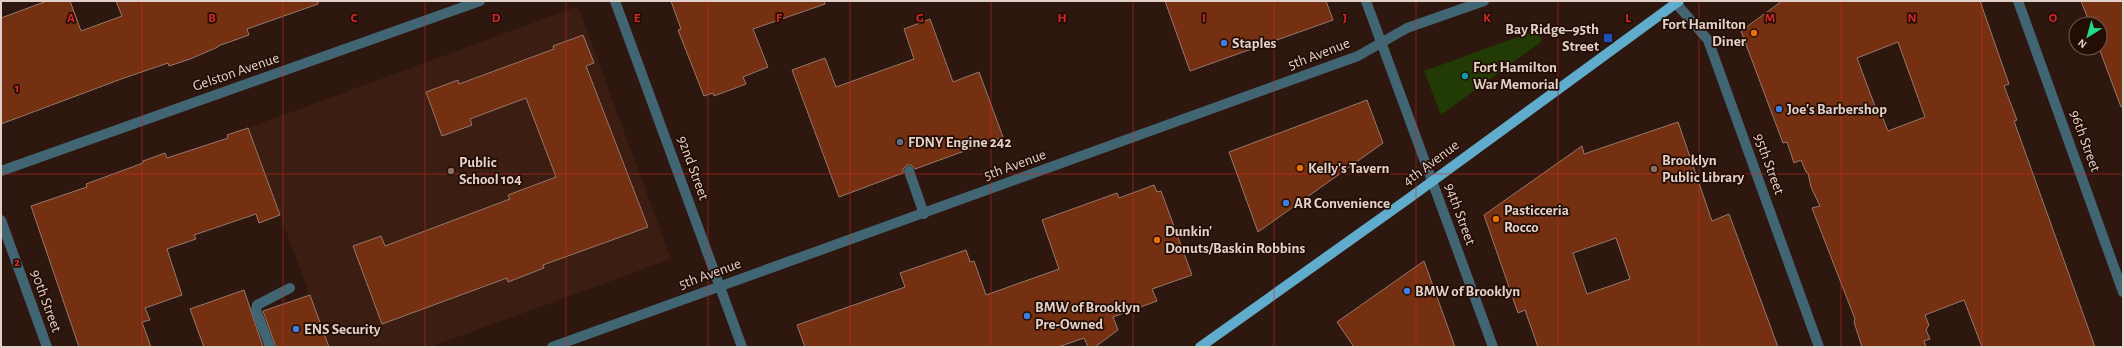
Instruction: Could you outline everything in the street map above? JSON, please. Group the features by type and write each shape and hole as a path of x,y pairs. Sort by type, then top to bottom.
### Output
{"main road":[{"name":"4th Avenue","path":"1200,347 1676,2"}],"street":[{"name":"Gelston Avenue","path":"1,171 480,1"},
{"name":"92nd Street","path":"614,1 742,347"},
{"name":"94th Street","path":"1366,1 1492,347"},
{"name":"5th Avenue","path":"552,347 924,214 1358,56 1407,28 1484,1"},
{"name":"96th Street","path":"2018,1 2123,292"},
{"name":"95th Street","path":"1676,2 1708,40 1819,347"},
{"path":"909,171 924,214"},
{"name":"90th Street","path":"1,220 47,347"},
{"path":"270,347 256,310 257,305 260,302 290,288"}],"shaded area":[{"name":"Public School 104","path":"578,6 671,259 430,347 329,347 248,128"}],"green space":[{"path":"1537,30 1542,41 1441,115 1424,71"}],"building":[{"path":"47,1 70,1 81,31 122,16 116,1 318,1 318,4 247,29 249,35 218,46 190,59 169,66 168,63 124,78 1,124 1,18"},
{"path":"671,1 824,1 825,4 753,29 768,67 743,77 746,84 714,96 713,93 704,96 678,30 681,29"},
{"name":"Staples","path":"1165,1 1326,1 1333,20 1190,71"},
{"path":"1782,1 1980,1 2009,84 2004,86 2017,120 2014,121 2095,347 1982,347 1964,300 1925,315 1929,325 1926,330 1930,339 1924,341 1926,347 1862,347 1854,322 1855,319 1812,208 1820,206 1811,187 1808,173 1806,172 1801,160 1794,163 1787,142 1783,143 1741,31","holes":["1898,42 1925,117 1888,131 1882,116 1879,117 1857,58"]},
{"path":"2081,1 2123,1 2123,107 2121,107 2102,56 2108,56 2108,16 2087,16"},
{"path":"930,19 953,82 979,72 1003,137 915,169 911,165 907,165 903,169 903,173 839,197 792,70 825,58 836,87 914,59 904,29"},
{"path":"583,35 594,63 586,66 648,227 543,265 544,268 508,282 507,278 382,324 353,246 381,236 385,246 510,199 508,195 556,177 526,98 470,119 472,125 442,136 426,92 458,80 459,84 554,49 553,46"},
{"path":"1367,100 1383,143 1258,232 1229,152"},
{"path":"1678,122 1712,221 1729,214 1778,347 1538,347 1525,310 1518,313 1484,215 1582,146 1584,154","holes":["1616,238 1630,279 1587,294 1573,253"]},
{"path":"248,128 280,215 259,223 256,214 194,235 196,239 167,249 182,295 145,308 150,320 142,322 151,347 79,347 31,206 87,187 86,184 143,163 143,161 165,153 167,158 228,138 227,135"},
{"path":"1154,185 1157,192 1161,191 1192,275 1152,289 1157,301 1113,317 1118,330 1095,347 1088,347 1084,338 1058,347 805,347 797,325 905,287 900,273 966,250 970,262 974,261 986,295 1059,269 1042,220 1117,193 1119,198"},
{"name":"BMW of Brooklyn","path":"1424,261 1455,347 1354,347 1337,322"},
{"path":"244,290 263,347 204,347 190,309"},
{"name":"ENS Security","path":"310,295 329,347 276,347 263,311"}],"place":[{"name":"Fort Hamilton Diner","path":"1754,33"},
{"name":"Bay Ridge–95th Street","path":"1608,38"},
{"name":"Staples","path":"1224,43"},
{"name":"Fort Hamilton War Memorial","path":"1465,76"},
{"name":"Joe's Barbershop","path":"1779,109"},
{"name":"FDNY Engine 242","path":"900,142"},
{"name":"Kelly's Tavern","path":"1300,168"},
{"name":"Brooklyn Public Library","path":"1654,169"},
{"name":"Public School 104","path":"451,171"},
{"name":"AR Convenience","path":"1286,203"},
{"name":"Pasticceria Rocco","path":"1496,219"},
{"name":"Dunkin' Donuts/Baskin Robbins","path":"1157,240"},
{"name":"BMW of Brooklyn","path":"1407,291"},
{"name":"BMW of Brooklyn Pre-Owned","path":"1027,316"},
{"name":"ENS Security","path":"296,329"}]}
